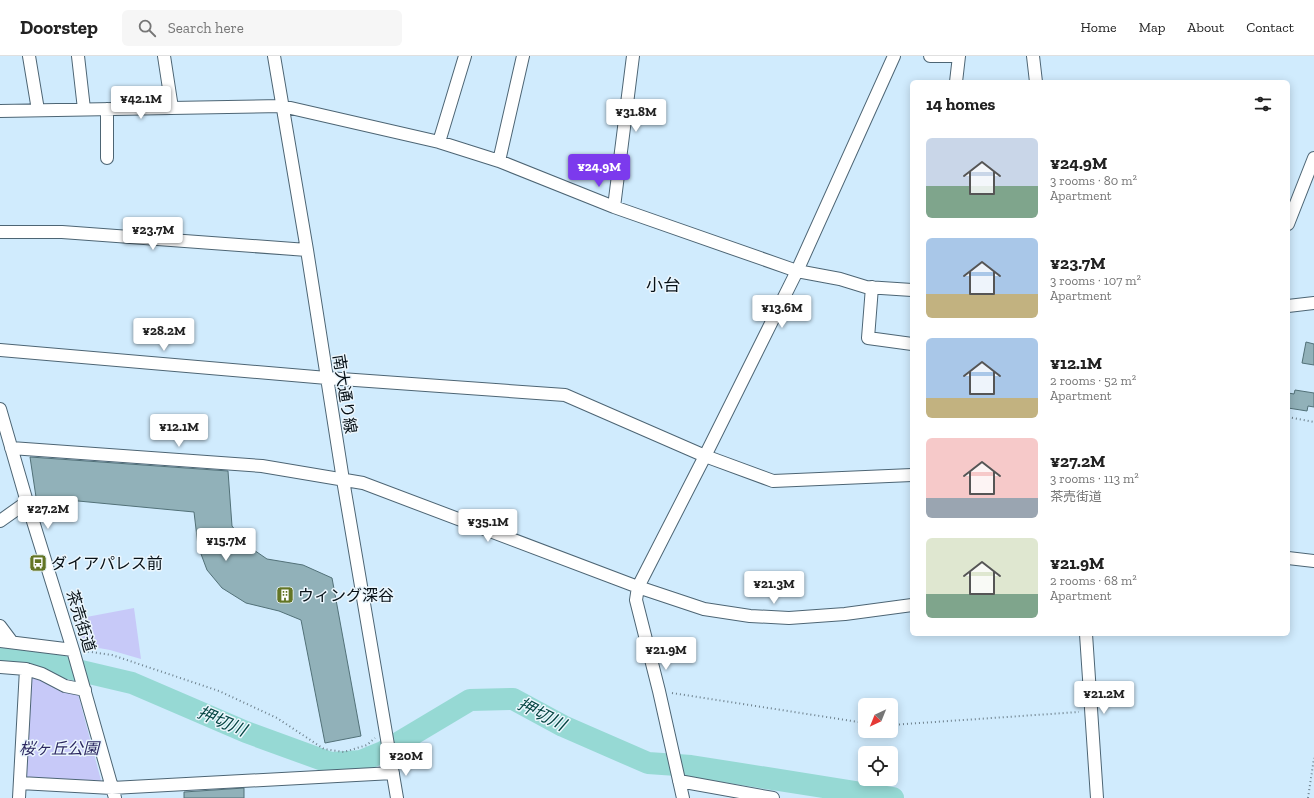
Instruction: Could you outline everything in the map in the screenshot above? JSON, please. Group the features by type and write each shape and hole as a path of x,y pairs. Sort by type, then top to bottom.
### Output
{"street":[{"path":"29,56 38,110"},
{"path":"78,56 84,110"},
{"path":"164,56 172,108"},
{"name":"南大通り線","path":"274,56 307,250 343,480 393,773"},
{"path":"439,142 465,56"},
{"path":"499,161 523,56"},
{"path":"614,207 633,56"},
{"path":"683,798 659,691 636,600 638,587 797,271 894,56"},
{"path":"930,56 958,56 956,80"},
{"path":"1032,56 1036,80"},
{"path":"0,111 282,106 439,142 499,161 614,207 797,271 840,279 866,287 910,290"},
{"path":"107,109 107,158"},
{"path":"1290,219 1314,158"},
{"path":"0,232 62,232 307,250"},
{"path":"872,287 868,338 910,344"},
{"path":"1290,306 1314,303"},
{"path":"0,350 327,378 565,395 705,456 773,481 910,475"},
{"name":"茶売街道","path":"1,416 84,687 114,793"},
{"path":"11,448 262,466 363,483 638,587 704,609 750,616 797,617 844,614 910,605"},
{"path":"0,521 27,502"},
{"path":"1290,558 1314,561"},
{"path":"0,626 6,642 74,654"},
{"path":"1086,636 1097,798"},
{"path":"0,667 26,669 42,674 65,686 84,687"},
{"path":"19,798 26,669"},
{"path":"20,784 114,793 393,773 397,798"},
{"path":"678,778 773,798"}],"path":[{"path":"1290,417 1314,422"},
{"path":"74,654 112,655 219,691 277,718 324,749 344,752 367,745 386,733"},
{"path":"659,691 858,722"},
{"path":"898,725 1092,711"},
{"path":"1308,798 1314,758"}],"green space":[{"path":"134,608 141,659 110,650 82,645 76,619"},
{"name":"桜ヶ丘公園","path":"30,676 78,694 102,784 25,780"}],"building":[{"path":"1306,342 1314,344 1314,365 1302,363"},
{"path":"1295,390 1314,393 1314,407 1308,406 1307,411 1290,408 1290,393 1294,394"},
{"name":"ウィング深谷","path":"30,457 228,471 232,526 248,546 267,559 303,565 332,578 361,736 325,743 301,620 279,611 246,603 222,588 207,570 198,546 194,512 36,497"},
{"path":"244,788 244,798 184,798 184,792"}],"waterway":[{"name":"押切川","path":"0,656 30,659 132,683 246,732 331,763 361,761 383,752 470,700 513,699 563,726 648,763 691,766 893,798"}],"place":[{"name":"ダイアパレス前","path":"38,563"},
{"name":"ウィング深谷","path":"285,595"}],"district":[{"name":"小台","path":"663,285"}]}
